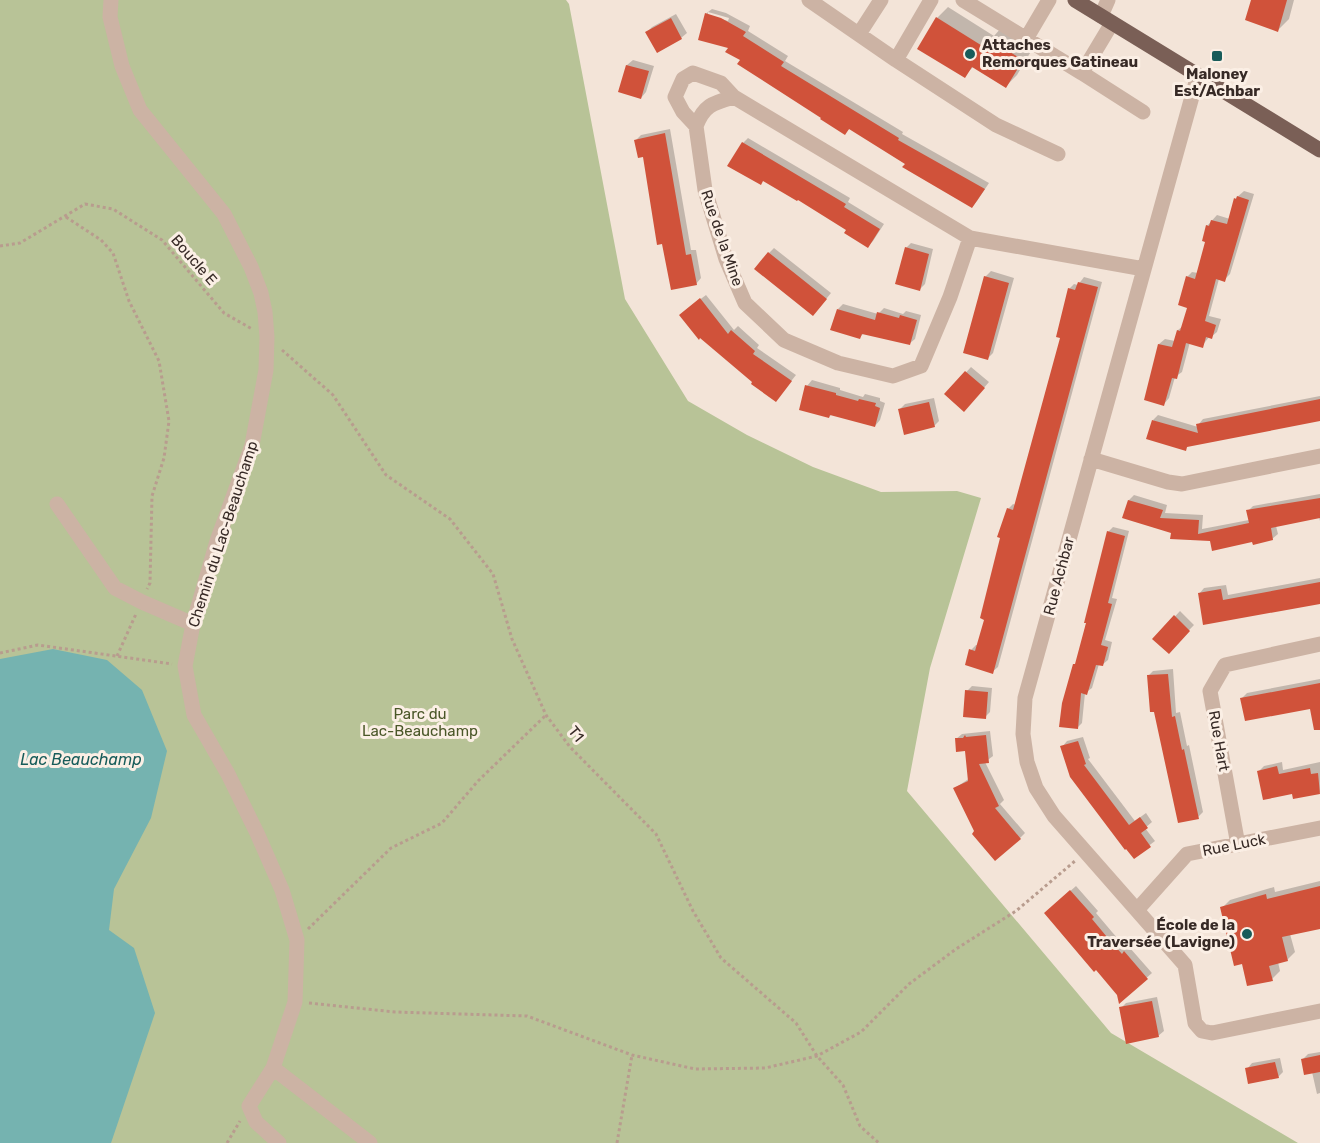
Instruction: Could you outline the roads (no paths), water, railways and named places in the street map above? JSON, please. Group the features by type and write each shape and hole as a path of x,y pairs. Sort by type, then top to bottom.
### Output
{"main road":[{"path":"1075,0 1320,150"}],"street":[{"name":"Chemin du Lac-Beauchamp","path":"111,0 110,17 122,66 140,110 224,214 251,267 261,293 267,337 266,370 252,445 217,541 193,624 185,666 194,716 228,774 261,842 282,890 297,940 295,1002 273,1068 249,1106 256,1122 279,1143"},
{"path":"809,0 996,125 1058,154"},
{"path":"859,34 881,0"},
{"path":"896,60 931,0"},
{"path":"963,0 1143,112"},
{"path":"1026,39 1049,0"},
{"path":"1082,73 1106,19 1108,0"},
{"name":"Rue de la Mine","path":"970,238 950,297 921,366 893,376 838,363 784,340 745,303 726,259 705,190 696,126 683,112 675,97 683,79 693,73 721,83 734,97 970,238 1144,269"},
{"name":"Rue Achbar","path":"1198,75 1025,698 1023,734 1027,762 1036,788 1054,816 1185,965 1195,1023 1202,1031 1212,1032 1320,1011"},
{"path":"696,126 701,113 712,103 734,97"},
{"path":"1091,459 1182,484 1320,456"},
{"path":"57,504 115,588 193,624"},
{"name":"Rue Hart","path":"1238,845 1210,691 1225,665 1320,644"},
{"name":"Rue Luck","path":"1137,910 1187,854 1320,828"},
{"path":"273,1068 370,1143"}],"water":[{"name":"Lac Beauchamp","path":"53,649 107,660 142,690 167,751 151,818 114,889 109,930 134,948 155,1013 111,1143 0,1143 0,659"}],"place":[{"name":"Attaches Remorques Gatineau","path":"970,54"},
{"name":"Maloney Est/Achbar","path":"1217,56"},
{"name":"École de la Traversée (Lavigne)","path":"1247,934"}],"park label":[{"name":"Parc du Lac-Beauchamp","path":"420,722"}]}
